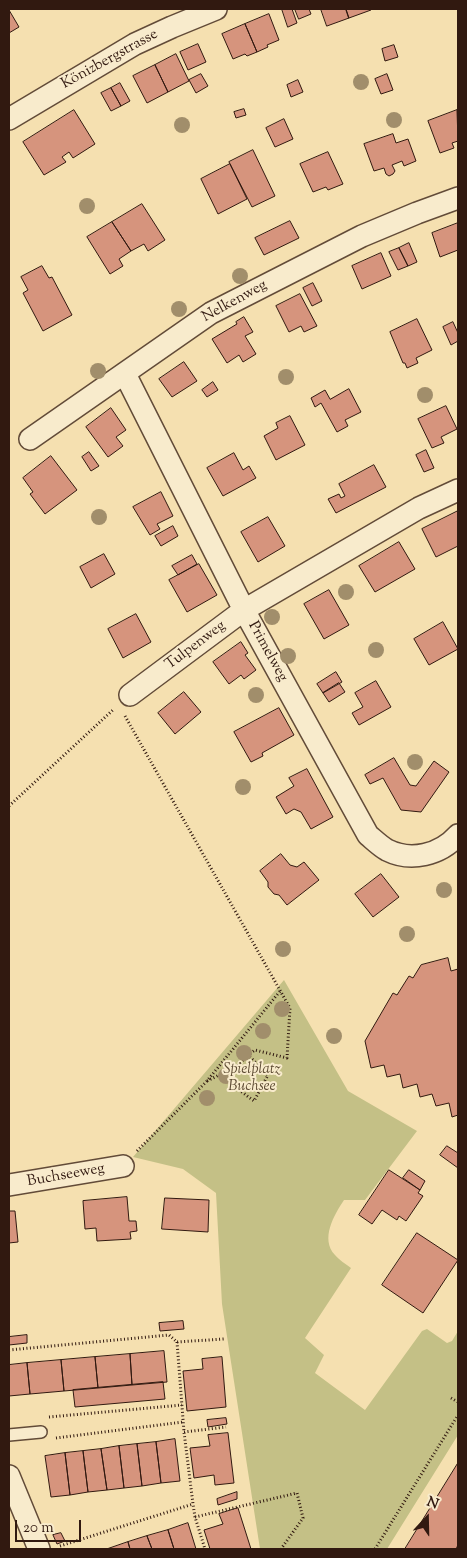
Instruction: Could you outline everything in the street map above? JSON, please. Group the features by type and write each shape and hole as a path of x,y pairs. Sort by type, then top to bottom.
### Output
{"street":[{"name":"Könizbergstrasse","path":"9,119 135,44 172,26 216,9"},
{"name":"Nelkenweg","path":"30,439 182,333 229,304 362,236 458,198"},
{"name":"Primelweg","path":"125,374 244,610 368,835 387,850 410,856 434,853 458,836"},
{"name":"Tulpenweg","path":"125,700 244,610 419,508 458,490"},
{"name":"Buchseeweg","path":"9,1186 123,1166"},
{"path":"9,1476 48,1548"}],"lane":[{"path":"9,1435 41,1432"}],"path":[{"path":"9,806 125,700 290,1008 287,1058 255,1050 232,1072 219,1075 207,1081"},
{"path":"123,1166 207,1081 281,990"},
{"path":"219,1075 254,1101 268,1075 248,1055"},
{"path":"9,1350 169,1336 177,1342 224,1339"},
{"path":"177,1342 183,1422 193,1504 205,1549"},
{"path":"451,1398 458,1402"},
{"path":"47,1417 182,1405"},
{"path":"375,1549 458,1415"},
{"path":"55,1438 183,1422"},
{"path":"184,1432 226,1427"},
{"path":"195,1517 297,1492 303,1518 281,1549"},
{"path":"48,1548 193,1504"}],"green space":[{"name":"Spielplatz Buchsee","path":"284,980 348,1091 417,1131 365,1200 344,1200 330,1227 329,1242 331,1249 337,1257 351,1268 305,1338 324,1355 315,1373 365,1410 422,1331 427,1329 447,1343 452,1341 458,1331 458,1435 387,1549 260,1549 222,1304 216,1193 183,1169 133,1157"}],"building":[{"path":"282,9 292,9 297,23 288,27"},
{"path":"295,9 309,9 311,14 299,19"},
{"path":"321,9 346,9 349,18 327,26"},
{"path":"346,9 371,9 371,10 349,18"},
{"path":"9,10 19,27 9,33"},
{"path":"269,14 279,40 257,52 245,24"},
{"path":"245,24 257,52 233,59 222,34"},
{"path":"198,44 206,62 188,70 180,52"},
{"path":"394,45 398,57 385,61 382,49"},
{"path":"176,54 189,81 168,92 155,65"},
{"path":"155,65 168,92 147,103 133,76"},
{"path":"201,74 208,86 196,93 189,80"},
{"path":"387,74 393,90 381,94 375,79"},
{"path":"298,80 303,92 291,97 287,85"},
{"path":"120,83 130,101 121,106 111,88"},
{"path":"111,88 121,106 111,111 101,93"},
{"path":"244,109 246,115 236,118 234,112"},
{"path":"74,110 95,144 73,158 69,152 62,157 66,162 44,175 23,142"},
{"path":"457,110 458,141 452,143 454,148 440,153 428,121"},
{"path":"284,119 293,139 275,147 266,128"},
{"path":"393,134 396,143 408,139 416,161 404,166 402,161 392,165 395,171 389,176 384,168 374,171 364,144"},
{"path":"253,150 275,196 252,207 229,162"},
{"path":"328,152 343,184 328,190 326,187 313,192 300,164"},
{"path":"230,164 247,199 218,214 201,179"},
{"path":"142,204 165,240 148,251 144,244 131,251 112,222"},
{"path":"290,221 299,238 264,255 255,238"},
{"path":"112,222 131,251 119,259 123,266 110,274 87,237"},
{"path":"458,223 458,250 440,257 432,233"},
{"path":"409,243 417,262 408,266 399,248"},
{"path":"399,248 408,266 398,270 389,252"},
{"path":"381,253 391,276 362,289 352,266"},
{"path":"42,266 49,278 52,277 72,315 43,331 23,293 28,290 21,277"},
{"path":"313,283 322,301 312,306 303,288"},
{"path":"300,294 317,326 304,332 301,326 289,332 276,306"},
{"path":"244,317 253,332 245,336 256,354 243,362 239,355 227,363 212,339 237,324 236,322"},
{"path":"417,319 432,350 416,358 418,363 407,368 390,332"},
{"path":"453,322 458,333 458,341 451,345 443,327"},
{"path":"184,362 197,381 172,397 159,379"},
{"path":"213,382 218,390 207,397 202,390"},
{"path":"349,389 361,412 345,420 348,426 337,432 321,403 315,407 311,398 325,390 330,399"},
{"path":"446,406 457,429 441,437 444,443 432,448 418,419"},
{"path":"111,408 126,430 116,437 123,446 108,457 86,427"},
{"path":"290,416 305,445 276,460 264,436 278,428 276,423"},
{"path":"426,450 434,468 424,472 416,455"},
{"path":"89,452 99,466 91,471 82,457"},
{"path":"234,453 243,470 249,466 256,478 223,496 207,468"},
{"path":"51,456 77,490 45,514 30,494 33,492 23,478"},
{"path":"374,465 386,487 336,513 328,499 339,494 341,498 345,496 339,484"},
{"path":"161,492 173,516 157,524 160,529 150,535 133,507"},
{"path":"458,511 458,546 436,557 422,529"},
{"path":"268,517 285,546 258,562 241,532"},
{"path":"173,526 178,536 161,546 155,536"},
{"path":"399,542 415,569 375,592 359,566"},
{"path":"104,554 115,574 91,588 80,567"},
{"path":"192,555 197,564 178,575 172,566"},
{"path":"199,564 217,595 187,612 169,580"},
{"path":"329,590 349,625 324,639 304,604"},
{"path":"136,614 151,642 123,658 108,629"},
{"path":"443,622 458,649 429,665 414,639"},
{"path":"241,642 248,653 245,655 256,670 244,679 241,675 229,684 213,662"},
{"path":"336,672 342,682 323,693 317,684"},
{"path":"376,681 391,707 359,725 352,713 363,707 355,693"},
{"path":"339,683 345,692 329,702 323,693"},
{"path":"184,692 201,712 175,734 158,713"},
{"path":"279,708 294,735 262,753 263,756 251,762 234,732"},
{"path":"394,758 410,785 416,786 434,761 449,772 421,812 401,810 383,778 370,784 365,775"},
{"path":"307,769 333,817 311,829 301,812 294,809 286,814 276,797 294,786 289,778"},
{"path":"281,854 290,865 297,867 304,862 319,880 287,905 279,895 274,894 268,887 268,882 260,871"},
{"path":"381,874 399,897 373,917 355,894"},
{"path":"448,958 451,971 458,969 458,1115 452,1117 449,1103 436,1106 432,1094 420,1097 417,1084 403,1088 400,1074 387,1077 384,1065 371,1068 365,1041 393,993 397,995 409,976 413,978 421,965"},
{"path":"447,1146 458,1153 458,1168 440,1155"},
{"path":"389,1170 420,1190 418,1193 423,1196 406,1221 399,1216 397,1220 382,1210 372,1224 359,1215"},
{"path":"409,1170 425,1181 420,1190 403,1178"},
{"path":"127,1197 129,1221 136,1221 137,1231 130,1232 131,1239 97,1241 96,1228 85,1229 83,1201"},
{"path":"165,1198 209,1200 208,1232 162,1229"},
{"path":"9,1211 15,1211 18,1242 9,1243"},
{"path":"417,1233 458,1260 423,1313 382,1285"},
{"path":"183,1321 184,1329 160,1331 159,1323"},
{"path":"27,1335 27,1343 9,1345 9,1337"},
{"path":"164,1351 167,1382 132,1385 130,1354"},
{"path":"130,1354 132,1385 98,1388 95,1357"},
{"path":"95,1357 98,1388 64,1391 61,1360"},
{"path":"222,1357 226,1407 187,1411 183,1371 203,1369 202,1359"},
{"path":"61,1360 64,1391 30,1394 27,1363"},
{"path":"27,1363 30,1394 9,1396 9,1365"},
{"path":"163,1382 165,1399 75,1407 73,1390"},
{"path":"226,1418 227,1424 208,1427 207,1420"},
{"path":"228,1433 234,1483 215,1485 214,1475 194,1478 190,1448 210,1446 208,1435"},
{"path":"175,1439 180,1481 161,1483 156,1442"},
{"path":"156,1442 161,1483 142,1486 137,1444"},
{"path":"137,1444 142,1486 124,1488 119,1446"},
{"path":"119,1446 124,1488 107,1490 101,1449"},
{"path":"101,1449 107,1490 88,1492 83,1451"},
{"path":"83,1451 88,1492 70,1495 65,1453"},
{"path":"65,1453 70,1495 51,1497 45,1456"},
{"path":"458,1463 458,1545 456,1549 405,1549"},
{"path":"237,1492 237,1499 218,1505 217,1499"},
{"path":"238,1508 251,1549 210,1549 204,1530 223,1524 219,1514"},
{"path":"188,1523 196,1549 174,1549 168,1530"},
{"path":"168,1530 174,1549 152,1549 147,1536"},
{"path":"61,1533 65,1541 57,1544 53,1535"},
{"path":"147,1536 152,1549 130,1549 128,1542"},
{"path":"128,1542 130,1549 107,1549"}]}
